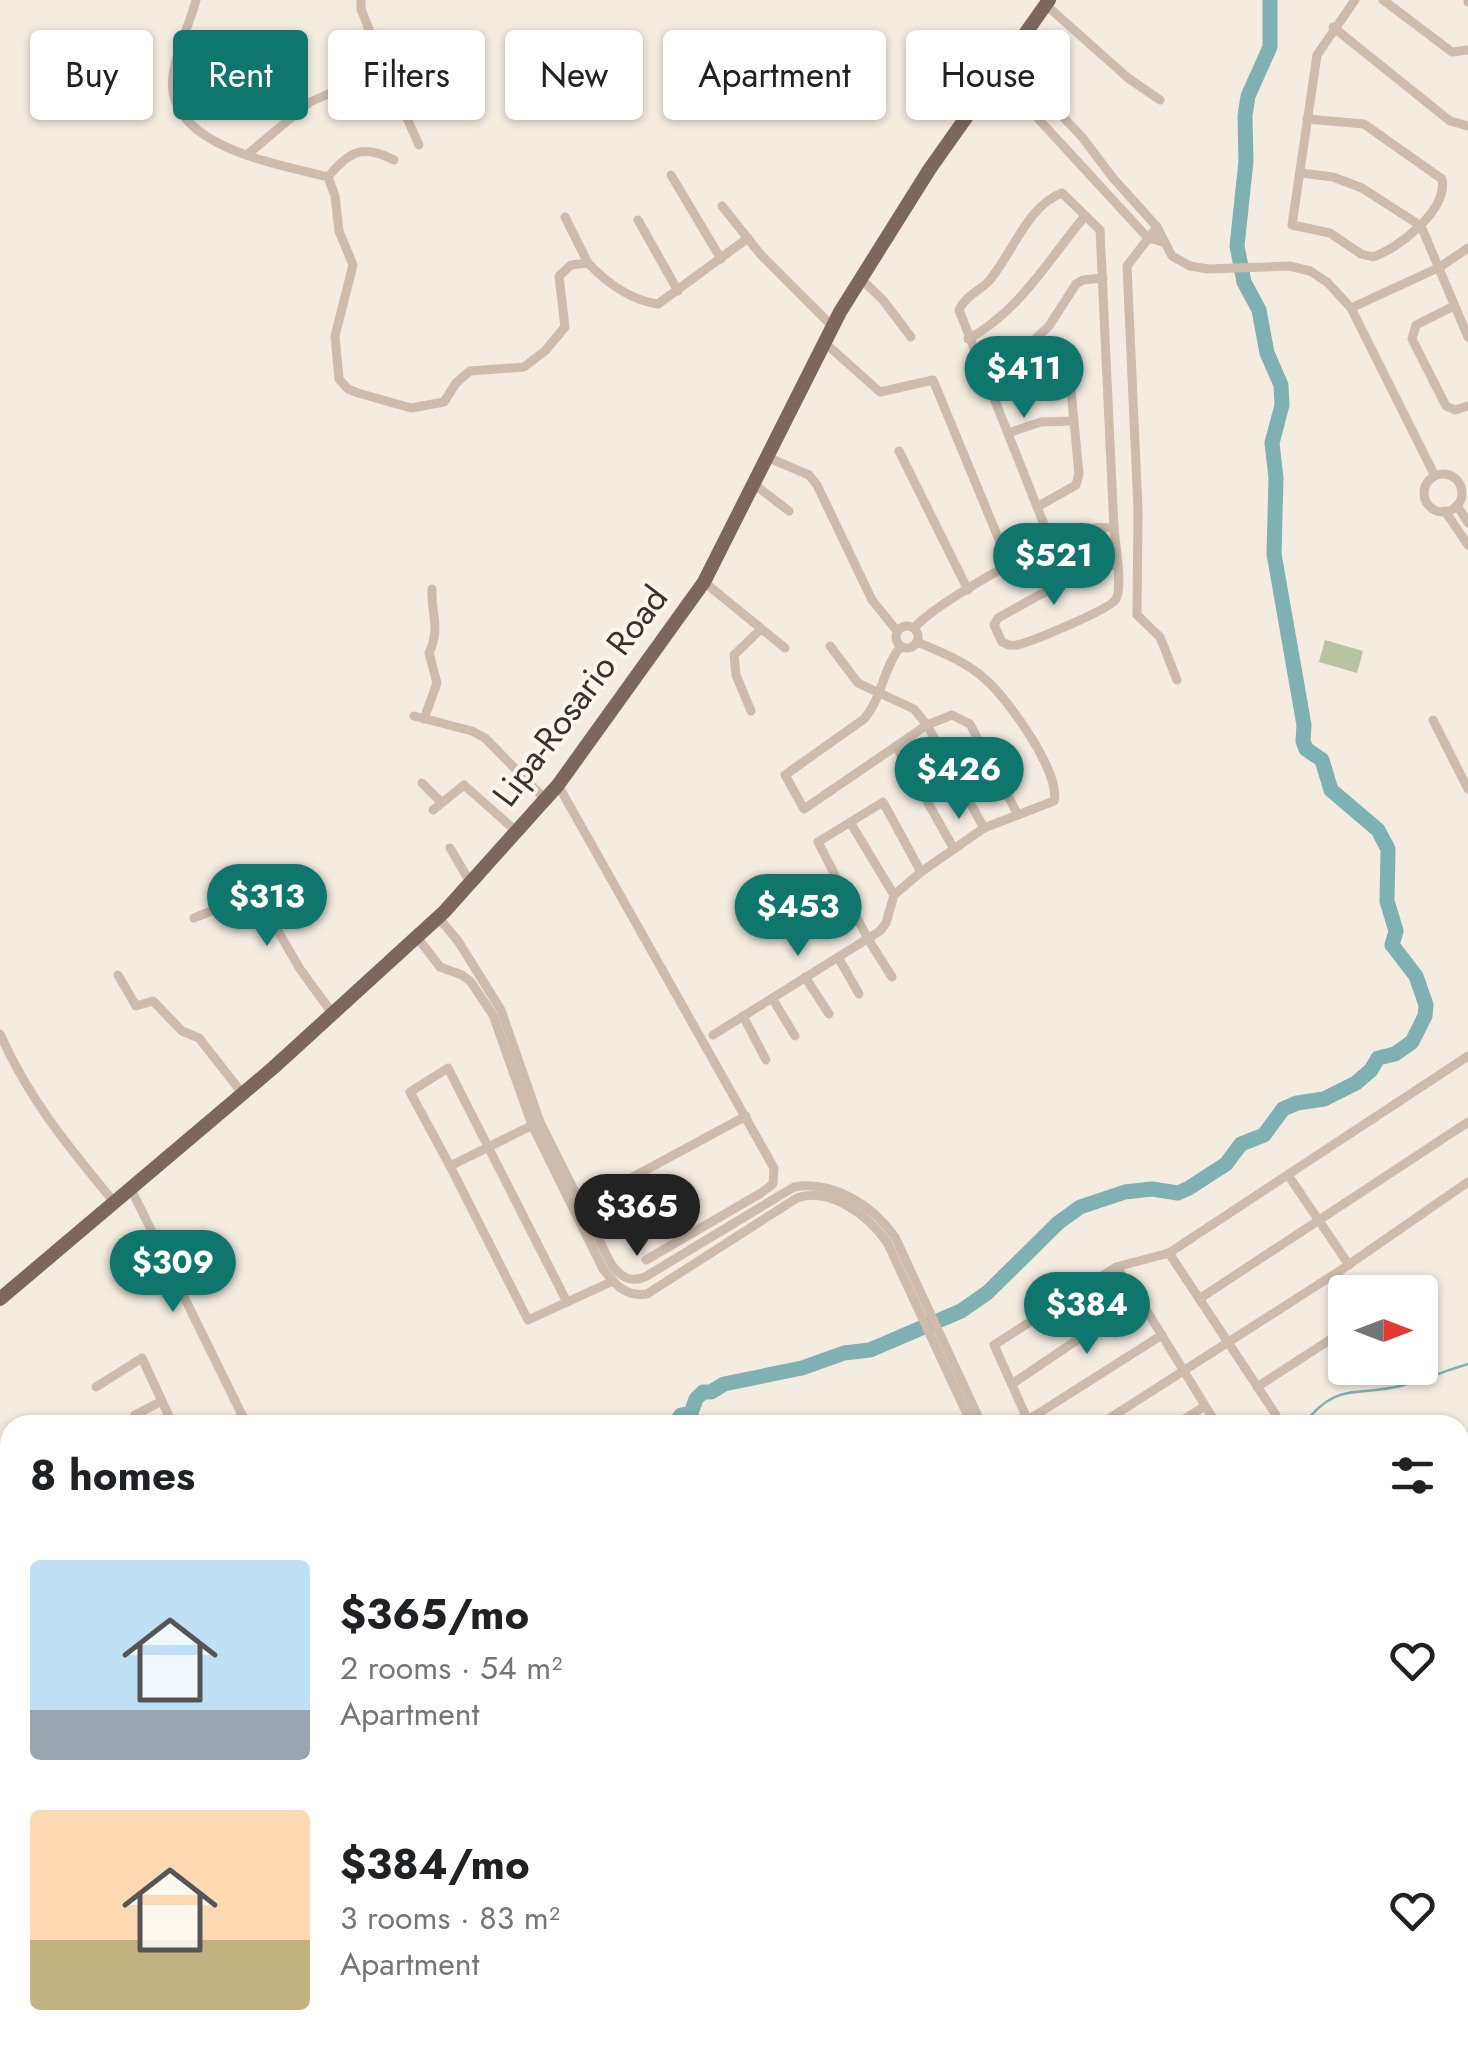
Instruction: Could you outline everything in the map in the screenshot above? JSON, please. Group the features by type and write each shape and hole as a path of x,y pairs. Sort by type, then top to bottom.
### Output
{"main road":[{"name":"Lipa-Rosario Road","path":"1028,30 1048,2"},
{"name":"Lipa-Rosario Road","path":"0,1299 242,1093 438,917 558,785 704,582 833,327 964,120"}],"street":[{"path":"196,0 172,76 176,104 204,136 248,154 328,177"},
{"path":"361,0 369,30"},
{"path":"1307,119 1364,124 1442,179 1442,192 1421,226 1373,257 1361,254 1330,232 1292,225 1316,55 1355,0"},
{"path":"1384,0 1452,52 1468,50"},
{"path":"1048,2 1128,78 1160,100"},
{"path":"1334,28 1450,120 1468,126"},
{"path":"248,154 310,102 328,94"},
{"path":"408,120 419,145"},
{"path":"1040,120 1147,237 1162,242"},
{"path":"1063,120 1157,227 1172,256 1190,266 1208,269 1289,266 1310,271 1327,282 1351,308 1435,476"},
{"path":"328,177 340,162 366,150 394,160"},
{"path":"1087,171 1099,160"},
{"path":"1301,173 1334,177 1362,188 1421,226 1468,336"},
{"path":"671,175 721,259"},
{"path":"328,177 335,196 339,231 353,265 335,336 336,370 343,385 358,393 411,408 426,407 444,402 456,382 470,371 524,367 545,351 564,327 559,276 571,265 588,264"},
{"path":"1051,542 968,338 960,306 988,282 1012,244 1052,197 1066,194 1100,230 1118,564 1118,592 1114,602 1017,645 1002,642 995,630 996,620 1052,586 1095,567 1118,564"},
{"path":"722,206 833,327"},
{"path":"565,216 588,264 606,281 650,304 662,302 748,238"},
{"path":"968,338 1013,309 1085,216"},
{"path":"638,220 678,291"},
{"path":"1157,227 1126,266 1138,508 1137,606 1138,615 1160,637 1177,680"},
{"path":"1351,308 1440,266 1468,248"},
{"path":"984,373 1030,344 1049,326 1076,284 1103,278"},
{"path":"861,279 883,300 910,337"},
{"path":"1454,306 1416,325 1412,340 1446,406 1454,410 1468,406"},
{"path":"825,343 880,392 933,380 1000,542"},
{"path":"1030,344 1071,390 1078,481 1037,507"},
{"path":"1008,432 1042,422 1072,421"},
{"path":"899,450 968,590"},
{"path":"769,458 808,475 817,486 872,600 897,632 900,646 886,667 872,709 864,719 784,775 804,809 926,725 952,714 970,724 1018,815"},
{"path":"1468,472 1457,505 1468,523"},
{"path":"1462,484 1446,474 1435,476 1426,483 1426,500 1433,509 1445,512 1468,544"},
{"path":"755,484 789,510"},
{"path":"1445,512 1457,505"},
{"path":"897,632 905,626 914,628 968,590 1051,542 1088,528 1114,528"},
{"path":"704,582 786,648"},
{"path":"432,589 437,626 436,640 429,653 437,684 419,717 485,738 545,799"},
{"path":"751,710 736,675 734,655 762,628"},
{"path":"713,1034 868,938 886,922 894,895 984,828 1054,801 1054,781 1005,700 984,678 917,642 914,628"},
{"path":"900,646 910,648 917,642"},
{"path":"830,646 858,682 914,709 984,828"},
{"path":"1433,720 1468,789"},
{"path":"896,746 954,849"},
{"path":"422,783 441,802"},
{"path":"558,785 771,1160 775,1176 772,1184 646,1260"},
{"path":"432,810 459,786 468,787 516,831"},
{"path":"892,976 818,842 883,802 921,872"},
{"path":"850,822 894,895"},
{"path":"450,848 470,882"},
{"path":"194,918 252,893 260,895 300,969 332,1013"},
{"path":"438,917 501,1010 536,1124 621,1277 634,1281 645,1276 794,1186 809,1184 862,1203 878,1214 896,1237 968,1415"},
{"path":"417,936 440,967 462,975 493,1015 536,1124 603,1269 626,1293 647,1294 809,1194 872,1220 927,1313"},
{"path":"838,957 859,994"},
{"path":"462,975 472,965"},
{"path":"118,975 130,1001 136,1006 153,1001 160,1004 175,1026 198,1038 242,1093"},
{"path":"805,977 829,1014"},
{"path":"772,998 795,1036"},
{"path":"742,1016 766,1060"},
{"path":"0,1034 49,1124 114,1202"},
{"path":"1026,1415 994,1345 1116,1266 1170,1253 1468,1056"},
{"path":"567,1302 448,1068 410,1092 528,1320 567,1302 612,1281"},
{"path":"618,1185 746,1116"},
{"path":"1200,1300 1468,1122"},
{"path":"450,1166 536,1124"},
{"path":"1288,1175 1348,1265"},
{"path":"1115,1415 1348,1265 1468,1182"},
{"path":"131,1189 241,1415"},
{"path":"1170,1253 1276,1415"},
{"path":"1116,1266 1140,1298 1211,1415"},
{"path":"1012,1384 1140,1298"},
{"path":"1040,1415 1162,1335"},
{"path":"937,1336 977,1415"},
{"path":"1258,1387 1328,1341"},
{"path":"96,1387 142,1358 168,1415"},
{"path":"137,1415 162,1402"},
{"path":"1191,1415 1205,1406"}],"green space":[{"path":"1325,640 1363,651 1357,673 1319,662"}],"waterway":[{"path":"681,1415 691,1413 703,1392 724,1384 870,1350 961,1311 987,1293 1058,1223 1080,1207 1125,1192 1152,1189 1178,1193 1189,1188 1226,1164 1241,1144 1264,1135 1283,1109 1324,1099 1356,1083 1378,1058 1395,1054 1412,1042 1425,1016 1426,1005 1416,976 1392,945 1396,931 1387,901 1388,849 1378,830 1331,790 1322,760 1306,749 1303,741 1304,725 1274,554 1276,478 1272,443 1282,405 1281,385 1267,353 1259,310 1244,282 1237,246 1246,161 1245,116 1248,96 1270,47 1270,0"},
{"path":"1312,1415 1337,1396 1400,1386 1468,1364"}]}
